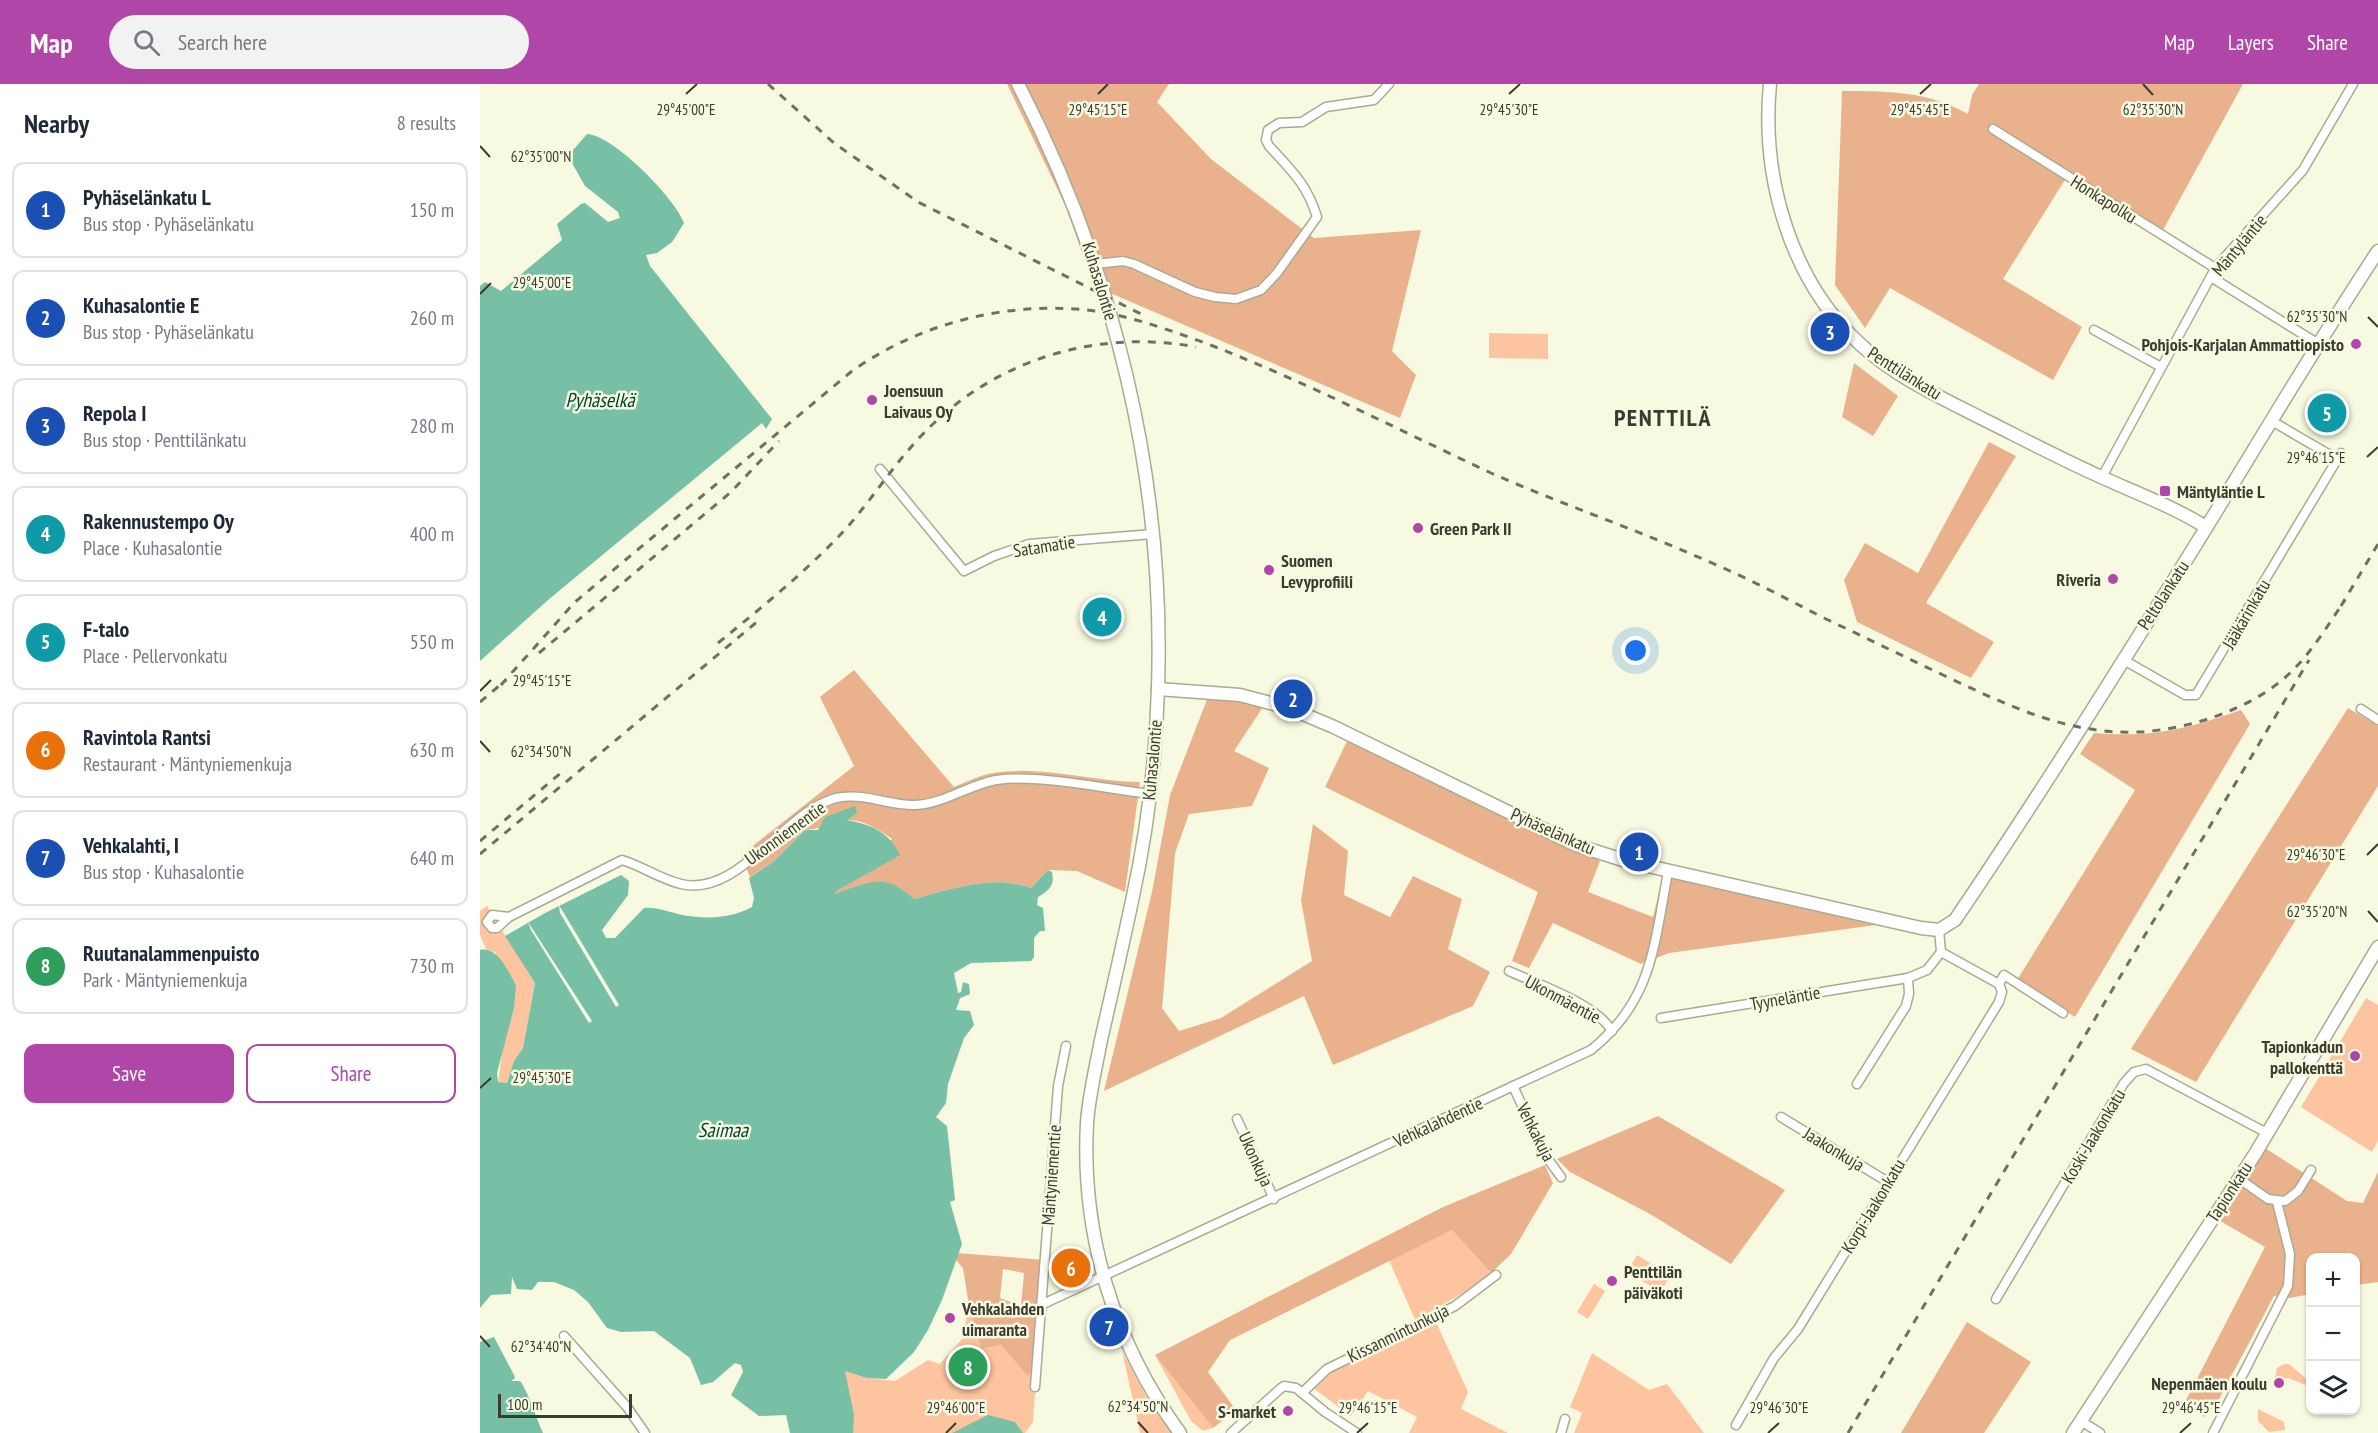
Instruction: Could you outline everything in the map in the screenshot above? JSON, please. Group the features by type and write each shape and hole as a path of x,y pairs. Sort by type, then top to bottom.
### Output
{"street":[{"name":"Kuhasalontie","path":"1018,84 1069,190 1096,264 1132,398 1153,534 1158,603 1158,689 1150,794 1136,885 1091,1089 1087,1122 1091,1219 1104,1278 1128,1349 1158,1404 1180,1433"},
{"path":"1096,264 1123,261 1134,264 1174,284 1215,297 1236,298 1261,290 1277,273 1317,217 1310,194 1303,183 1269,146 1266,140 1268,130 1279,123 1302,122 1326,107 1374,100 1389,84"},
{"name":"Penttilänkatu","path":"1770,84 1768,137 1784,220 1817,295 1843,328 1876,359 1912,382 2102,477 2151,497 2206,527"},
{"name":"Mäntyläntie","path":"2102,477 2215,268 2303,170 2353,84"},
{"name":"Honkapolku","path":"1993,129 2215,268"},
{"name":"Peltolankatu","path":"1939,930 1952,924 1974,892 2206,527 2317,343 2378,251"},
{"path":"2211,277 2317,343"},
{"path":"2094,330 2161,367"},
{"name":"Jääkärinkatu","path":"2122,659 2185,695 2196,694 2339,456 2270,420"},
{"name":"Satamatie","path":"880,469 964,571 994,556 1029,544 1153,534"},
{"name":"Pyhäselänkatu","path":"1158,689 1239,695 1288,708 1334,727 1576,845 1668,872 1921,928 1939,930"},
{"path":"2361,710 2378,720"},
{"name":"Ukonniementie","path":"509,917 622,860 642,866 682,885 712,882 747,862 821,803 838,798 865,798 915,805 942,799 993,781 1017,778 1150,794"},
{"name":"Vehkalahdentie","path":"1043,1304 1104,1278 1591,1050 1628,1013 1645,981 1668,872"},
{"path":"1857,1084 1906,1006 1910,994 1908,978 1927,970 1941,952 1939,930"},
{"name":"Tapionkatu","path":"2073,1433 2267,1133 2378,946"},
{"path":"1941,952 1999,984 2004,975 2063,1013"},
{"name":"Ukonmäentie","path":"1509,971 1584,1006 1606,1020 1612,1031"},
{"name":"Tyyneläntie","path":"1661,1018 1908,978"},
{"name":"Korpi-Jaakonkatu","path":"1736,1425 1774,1358 1798,1329 1999,1002 2002,992 1999,984"},
{"name":"Mäntyniementie","path":"1035,1387 1057,1097 1066,1046"},
{"name":"Koski-Jaakonkatu","path":"1996,1299 2124,1083 2134,1072 2146,1070 2267,1133"},
{"name":"Vehkakuja","path":"1513,1086 1545,1155 1561,1177"},
{"name":"Jaakonkuja","path":"1781,1117 1888,1182"},
{"name":"Ukonkuja","path":"1237,1119 1274,1199"},
{"path":"2238,1178 2277,1202 2286,1201 2294,1196 2311,1170"},
{"path":"2213,1433 2288,1286 2291,1267 2289,1243 2277,1202"},
{"name":"Kissanmintunkuja","path":"1302,1393 1316,1378 1337,1363 1455,1306 1496,1275"},
{"path":"564,1336 627,1407 645,1433"},
{"path":"1231,1433 1284,1386 1296,1388 1357,1433"},
{"path":"1561,1433 1564,1419"},
{"path":"2081,1421 2100,1433"}],"shaded area":[{"path":"1007,84 1169,84 1157,102 1211,159 1314,238 1421,230 1392,351 1416,375 1400,418 1094,286 1065,205"},
{"path":"1979,84 2243,84 2163,230 2145,226 2066,178 2003,279 2082,327 2053,380 1890,288 1865,328 1835,285 1842,91 1907,94 1953,106 1968,114 1972,95"},
{"path":"1489,333 1548,334 1548,359 1489,358"},
{"path":"1854,363 1898,396 1873,436 1842,417"},
{"path":"1989,442 2016,456 1926,603 1994,642 1971,678 1857,622 1844,580 1865,543 1918,573"},
{"path":"854,670 954,787 983,775 1011,771 1048,772 1140,782 1125,892 1077,871 1048,870 1031,888 1002,882 972,884 914,899 894,885 876,882 835,894 835,891 892,839 877,829 854,820 805,830 773,862 750,877 741,855 854,766 820,697"},
{"path":"1208,697 1238,700 1263,707 1234,751 1269,768 1252,806 1189,814 1175,853 1162,1008 1179,1031 1221,1018 1312,961 1301,900 1313,824 1348,851 1344,895 1390,917 1413,876 1462,899 1448,949 1490,972 1473,1006 1333,1065 1304,996 1104,1091 1152,892 1170,795"},
{"path":"2348,708 2378,726 2378,786 2196,1082 2131,1049"},
{"path":"2241,710 2250,724 2075,1017 2017,980 2135,790 2080,754 2094,733 2134,734 2169,731"},
{"path":"1348,739 1600,861 1588,892 1653,917 1663,876 1876,925 1669,953 1641,964 1553,923 1529,968 1512,961 1538,892 1325,787"},
{"path":"487,906 535,983 523,1048 514,1061 507,1083 498,1082 504,1041 496,953 486,949 480,935 480,911"},
{"name":"Tapionkadun pallokenttä","path":"2366,998 2378,1005 2378,1141 2372,1152 2301,1107"},
{"path":"1658,1116 1785,1190 1731,1264 1650,1214 1570,1172 1557,1159"},
{"path":"2262,1146 2347,1201 2363,1203 2378,1172 2378,1282 2360,1284 2360,1253 2306,1253 2306,1295 2290,1298 2274,1296 2219,1399 2205,1417 2184,1404 2265,1247 2215,1218"},
{"path":"1545,1165 1553,1183 1511,1254 1491,1273 1452,1230 1230,1340 1208,1372 1236,1410 1213,1428 1155,1355 1443,1207"},
{"path":"1452,1230 1491,1273 1460,1295 1415,1320 1389,1260"},
{"path":"957,1253 1045,1260 1037,1364 1028,1376 1001,1345 981,1349 969,1306 963,1268 955,1259","holes":["1003,1269 1024,1273 1021,1306 1000,1298"]},
{"path":"1637,1255 1650,1263 1648,1267 1668,1279 1661,1292 1627,1272"},
{"path":"1594,1284 1605,1291 1588,1319 1577,1312"},
{"path":"969,1306 981,1349 1001,1345 1028,1375 1037,1364 1033,1422 1025,1433 809,1433 794,1344 867,1378 895,1381 928,1360 940,1364 962,1339"},
{"path":"1436,1322 1468,1392 1461,1409 1508,1433 1409,1433 1417,1417 1368,1391 1351,1416 1313,1388 1337,1368"},
{"path":"1967,1322 2031,1362 1984,1433 1901,1433"},
{"path":"1122,1351 1146,1396 1172,1433 1140,1433"},
{"path":"1592,1353 1649,1390 1667,1384 1704,1433 1574,1433 1582,1413 1570,1407"},
{"path":"1155,1355 1213,1428 1203,1431 1191,1421"},
{"path":"2289,1364 2306,1378 2306,1385 2288,1378 2275,1379 2277,1368"},
{"path":"2258,1409 2284,1422 2285,1430 2269,1432 2258,1421"}],"water":[{"name":"Pyhäselkä","path":"587,134 598,137 627,156 656,184 678,212 684,223 672,242 657,253 646,255 650,266 772,419 766,429 762,423 548,600 480,661 480,286 485,282 501,291 562,240 557,224 581,204 585,203 608,222 620,218 618,212 585,186 568,156"},
{"name":"Saimaa","path":"855,806 857,813 847,820 878,830 890,840 900,855 836,891 835,894 876,882 894,885 914,899 957,887 987,883 1002,882 1031,888 1048,870 1052,872 1053,881 1048,890 1038,897 1037,905 1043,908 1045,931 1040,931 1034,938 1034,957 1031,961 971,963 954,973 958,993 961,992 963,982 969,984 970,994 960,998 956,1010 970,1011 974,1025 964,1038 948,1084 946,1103 936,1117 947,1126 955,1200 950,1202 962,1244 942,1300 928,1330 914,1352 886,1379 867,1378 845,1371 854,1415 853,1433 790,1433 786,1415 759,1416 731,1395 743,1372 741,1365 735,1363 713,1382 701,1385 690,1358 654,1331 621,1332 607,1328 588,1302 574,1290 554,1282 538,1282 532,1290 517,1289 512,1277 511,1294 491,1295 480,1308 480,950 492,952 497,956 516,985 514,1008 497,1073 498,1082 507,1083 514,1061 523,1048 535,983 505,936 621,875 629,881 628,895 602,930 606,938 615,938 644,908 700,917 735,914 752,907 754,898 749,878 773,862 805,830 818,830 825,817"},
{"path":"494,1337 514,1375 515,1378 511,1381 520,1381 523,1385 543,1433 480,1433 480,1342"},
{"path":"988,1415 1015,1422 1023,1433 952,1433"}],"pier":[{"path":"559,905 619,1005 616,1007 560,913"},
{"path":"528,922 592,1021 589,1023 531,930"}],"railway":[{"path":"768,84 834,143 918,202 1145,316"},
{"path":"501,685 575,602 852,371 908,339 937,328 968,318 1031,309 1063,308 1125,317 1213,346 1318,391 1491,473 1720,567 1990,697 2038,716 2087,729 2113,732 2159,730 2200,722 2239,707 2275,686 2298,665 2345,600"},
{"path":"718,643 827,549 852,522 922,435 950,409 980,387 1047,356 1083,347 1120,342 1158,342 1196,347"},
{"path":"539,653 731,492 779,441"},
{"path":"2341,606 2378,544"},
{"path":"480,854 758,621"},
{"path":"1848,1433 2309,660"},
{"path":"480,702 506,680"},
{"path":"480,841 562,772"}],"place":[{"name":"Repola I","path":"1830,332"},
{"name":"Pohjois-Karjalan Ammattiopisto","path":"2356,344"},
{"name":"Joensuun Laivaus Oy","path":"872,400"},
{"name":"F-talo","path":"2327,413"},
{"name":"Mäntyläntie L","path":"2165,491"},
{"name":"Green Park II","path":"1418,528"},
{"name":"Suomen Levyprofiili","path":"1269,570"},
{"name":"Riveria","path":"2113,579"},
{"name":"Rakennustempo Oy","path":"1102,617"},
{"name":"Kuhasalontie E","path":"1293,699"},
{"name":"Pyhäselänkatu L","path":"1639,852"},
{"name":"Tapionkadun pallokenttä","path":"2355,1056"},
{"name":"Ravintola Rantsi","path":"1071,1268"},
{"name":"Penttilän päiväkoti","path":"1612,1281"},
{"name":"Vehkalahden uimaranta","path":"950,1318"},
{"name":"Vehkalahti, I","path":"1109,1327"},
{"name":"Ruutanalammenpuisto","path":"968,1367"},
{"name":"Nepenmäen koulu","path":"2279,1383"},
{"name":"S-market","path":"1288,1411"}],"district":[{"name":"PENTTILÄ","path":"1663,417"}]}
